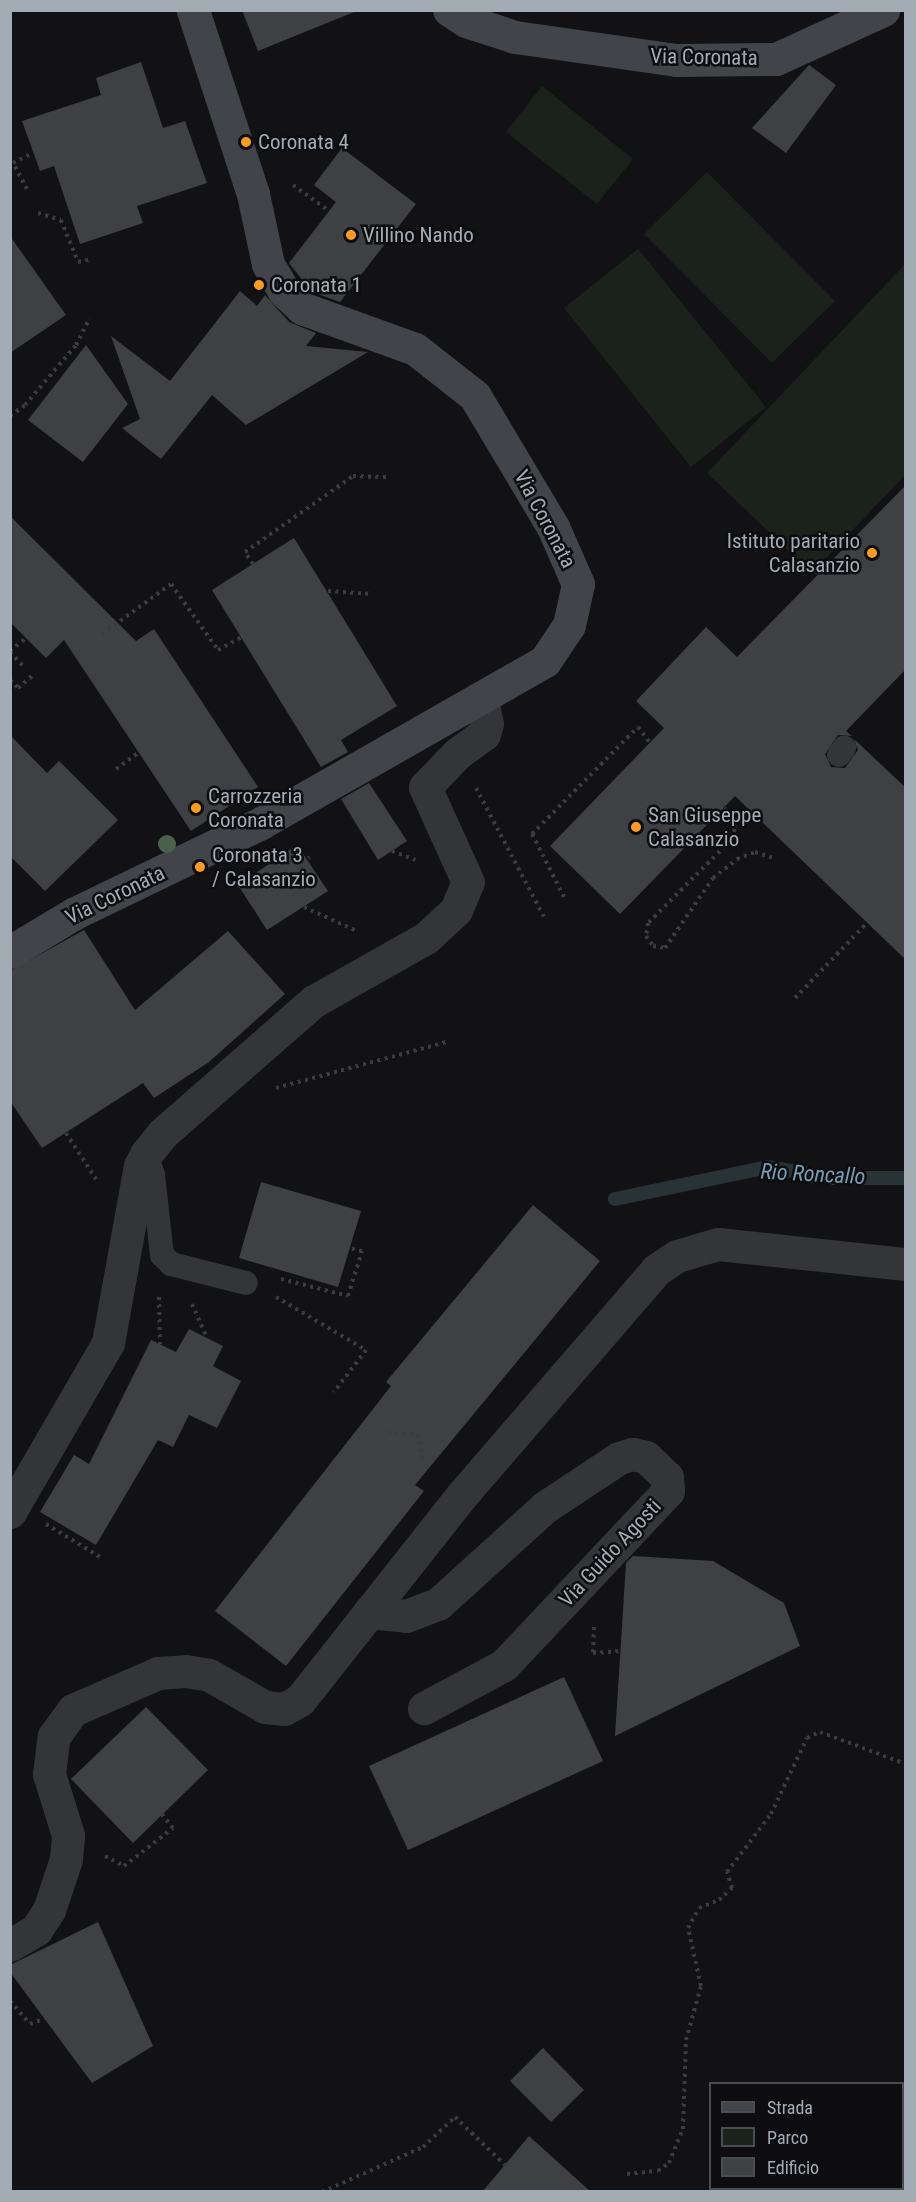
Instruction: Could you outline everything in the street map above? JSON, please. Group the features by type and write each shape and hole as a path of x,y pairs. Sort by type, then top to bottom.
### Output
{"street":[{"name":"Via Coronata","path":"10,952 73,914 261,823 545,661 569,625 578,584 553,527 475,396 415,349 302,308 284,291 268,264 254,194 193,10"},
{"name":"Via Coronata","path":"449,10 466,21 515,37 675,60 776,59 883,10"},
{"path":"26,1517 108,1342 141,1166 146,1154 170,1127 314,1001 426,938 456,910 468,882 425,787 458,753 483,734 488,723 481,698"},
{"path":"10,1946 36,1930 49,1910 66,1859 68,1835 49,1774 54,1736 73,1710 158,1673 185,1671 209,1675 265,1707 284,1709 300,1700 462,1495 656,1270 670,1261 718,1244 906,1264"},
{"name":"Via Guido Agosti","path":"369,1612 406,1616 438,1604 545,1507 619,1458 632,1454 646,1457 667,1477 668,1491 504,1665 424,1708"}],"lane":[{"path":"146,1154 153,1175 162,1255 171,1264 246,1283"}],"path":[{"path":"27,189 13,163 33,153"},
{"path":"38,213 61,220 78,262 92,259"},
{"path":"10,416 25,405 76,345 90,318"},
{"path":"253,564 245,552 353,476 388,477"},
{"path":"102,634 171,584 218,650 241,637"},
{"path":"328,591 373,594"},
{"path":"24,667 10,651 26,638"},
{"path":"10,680 18,688 33,675"},
{"path":"564,897 532,834 638,727 650,743"},
{"path":"116,770 138,753"},
{"path":"458,753 544,917"},
{"path":"723,808 734,818 735,829 725,846 648,923 646,936 653,946 665,948 713,878 737,860 755,852 774,858"},
{"path":"302,862 310,857"},
{"path":"304,907 402,952"},
{"path":"795,998 867,923"},
{"path":"272,1089 447,1041"},
{"path":"277,1278 348,1296 362,1251 350,1248"},
{"path":"160,1344 159,1281 171,1264"},
{"path":"246,1283 366,1350 334,1392"},
{"path":"388,1432 418,1434 423,1462"},
{"path":"26,1517 100,1557"},
{"path":"627,2174 658,2171 669,2163 683,2129 686,2040 700,1986 688,1928 699,1908 719,1900 732,1888 728,1872 771,1814 807,1738 819,1732 906,1764"},
{"path":"68,1835 124,1866 173,1828 161,1813"},
{"path":"10,2001 30,2024 44,2019"},
{"path":"322,2192 423,2147 455,2117 505,2165"}],"green space":[{"path":"542,86 633,159 597,204 506,132"},
{"path":"707,172 835,301 772,363 644,234"},
{"path":"638,249 766,407 691,467 564,308"},
{"path":"905,264 905,475 812,573 707,473"}],"building":[{"path":"242,10 354,10 354,12 258,51"},
{"path":"141,62 163,128 185,121 207,183 137,206 143,223 80,244 54,166 40,171 22,121 101,95 96,78"},
{"path":"809,65 836,85 786,153 752,128"},
{"name":"Villino Nando","path":"342,148 416,204 340,302 312,292 289,263 336,202 314,185"},
{"path":"10,236 66,315 10,353"},
{"path":"240,291 257,306 265,295 289,322 316,333 306,346 368,352 246,425 212,395 161,459 122,428 140,419 111,336 170,381"},
{"path":"86,345 128,404 83,462 28,420"},
{"path":"906,485 906,669 846,731 852,736 838,735 825,754 831,767 845,768 858,750 854,739 906,788 906,960 735,796 620,914 550,846 664,728 636,701 706,627 737,657"},
{"path":"10,516 136,641 154,629 258,787 191,831 64,640 46,658 10,622"},
{"path":"294,538 397,706 341,740 348,752 321,767 212,590"},
{"path":"10,735 47,773 59,761 118,820 45,891 10,856"},
{"path":"369,783 407,841 378,860 341,799"},
{"path":"297,845 328,891 267,930 238,885"},
{"path":"84,930 135,1010 228,931 285,994 209,1062 154,1098 143,1083 42,1148 10,1101 10,971"},
{"path":"261,1182 361,1211 338,1287 239,1258"},
{"path":"533,1205 600,1261 415,1485 424,1491 286,1666 215,1611 391,1386 386,1382"},
{"path":"189,1329 223,1346 213,1366 241,1381 217,1428 189,1415 173,1447 158,1440 96,1545 40,1512 74,1455 89,1464 151,1340 176,1352"},
{"path":"633,1556 713,1561 784,1603 800,1646 615,1736 626,1563"},
{"path":"564,1677 603,1761 408,1850 369,1766"},
{"path":"146,1707 208,1770 133,1843 71,1779"},
{"path":"98,1922 153,2046 92,2083 10,1972 10,1965"},
{"path":"543,2048 584,2090 551,2122 510,2081"},
{"path":"529,2136 591,2192 482,2192"}],"waterway":[{"name":"Rio Roncallo","path":"615,1199 768,1167 832,1178 906,1178"}],"place":[{"name":"Coronata 4","path":"246,142"},
{"name":"Villino Nando","path":"351,235"},
{"name":"Coronata 1","path":"259,285"},
{"name":"Istituto paritario Calasanzio","path":"872,553"},
{"name":"Carrozzeria Coronata","path":"196,808"},
{"name":"San Giuseppe Calasanzio","path":"636,827"},
{"name":"Coronata 3 / Calasanzio","path":"200,867"}]}
